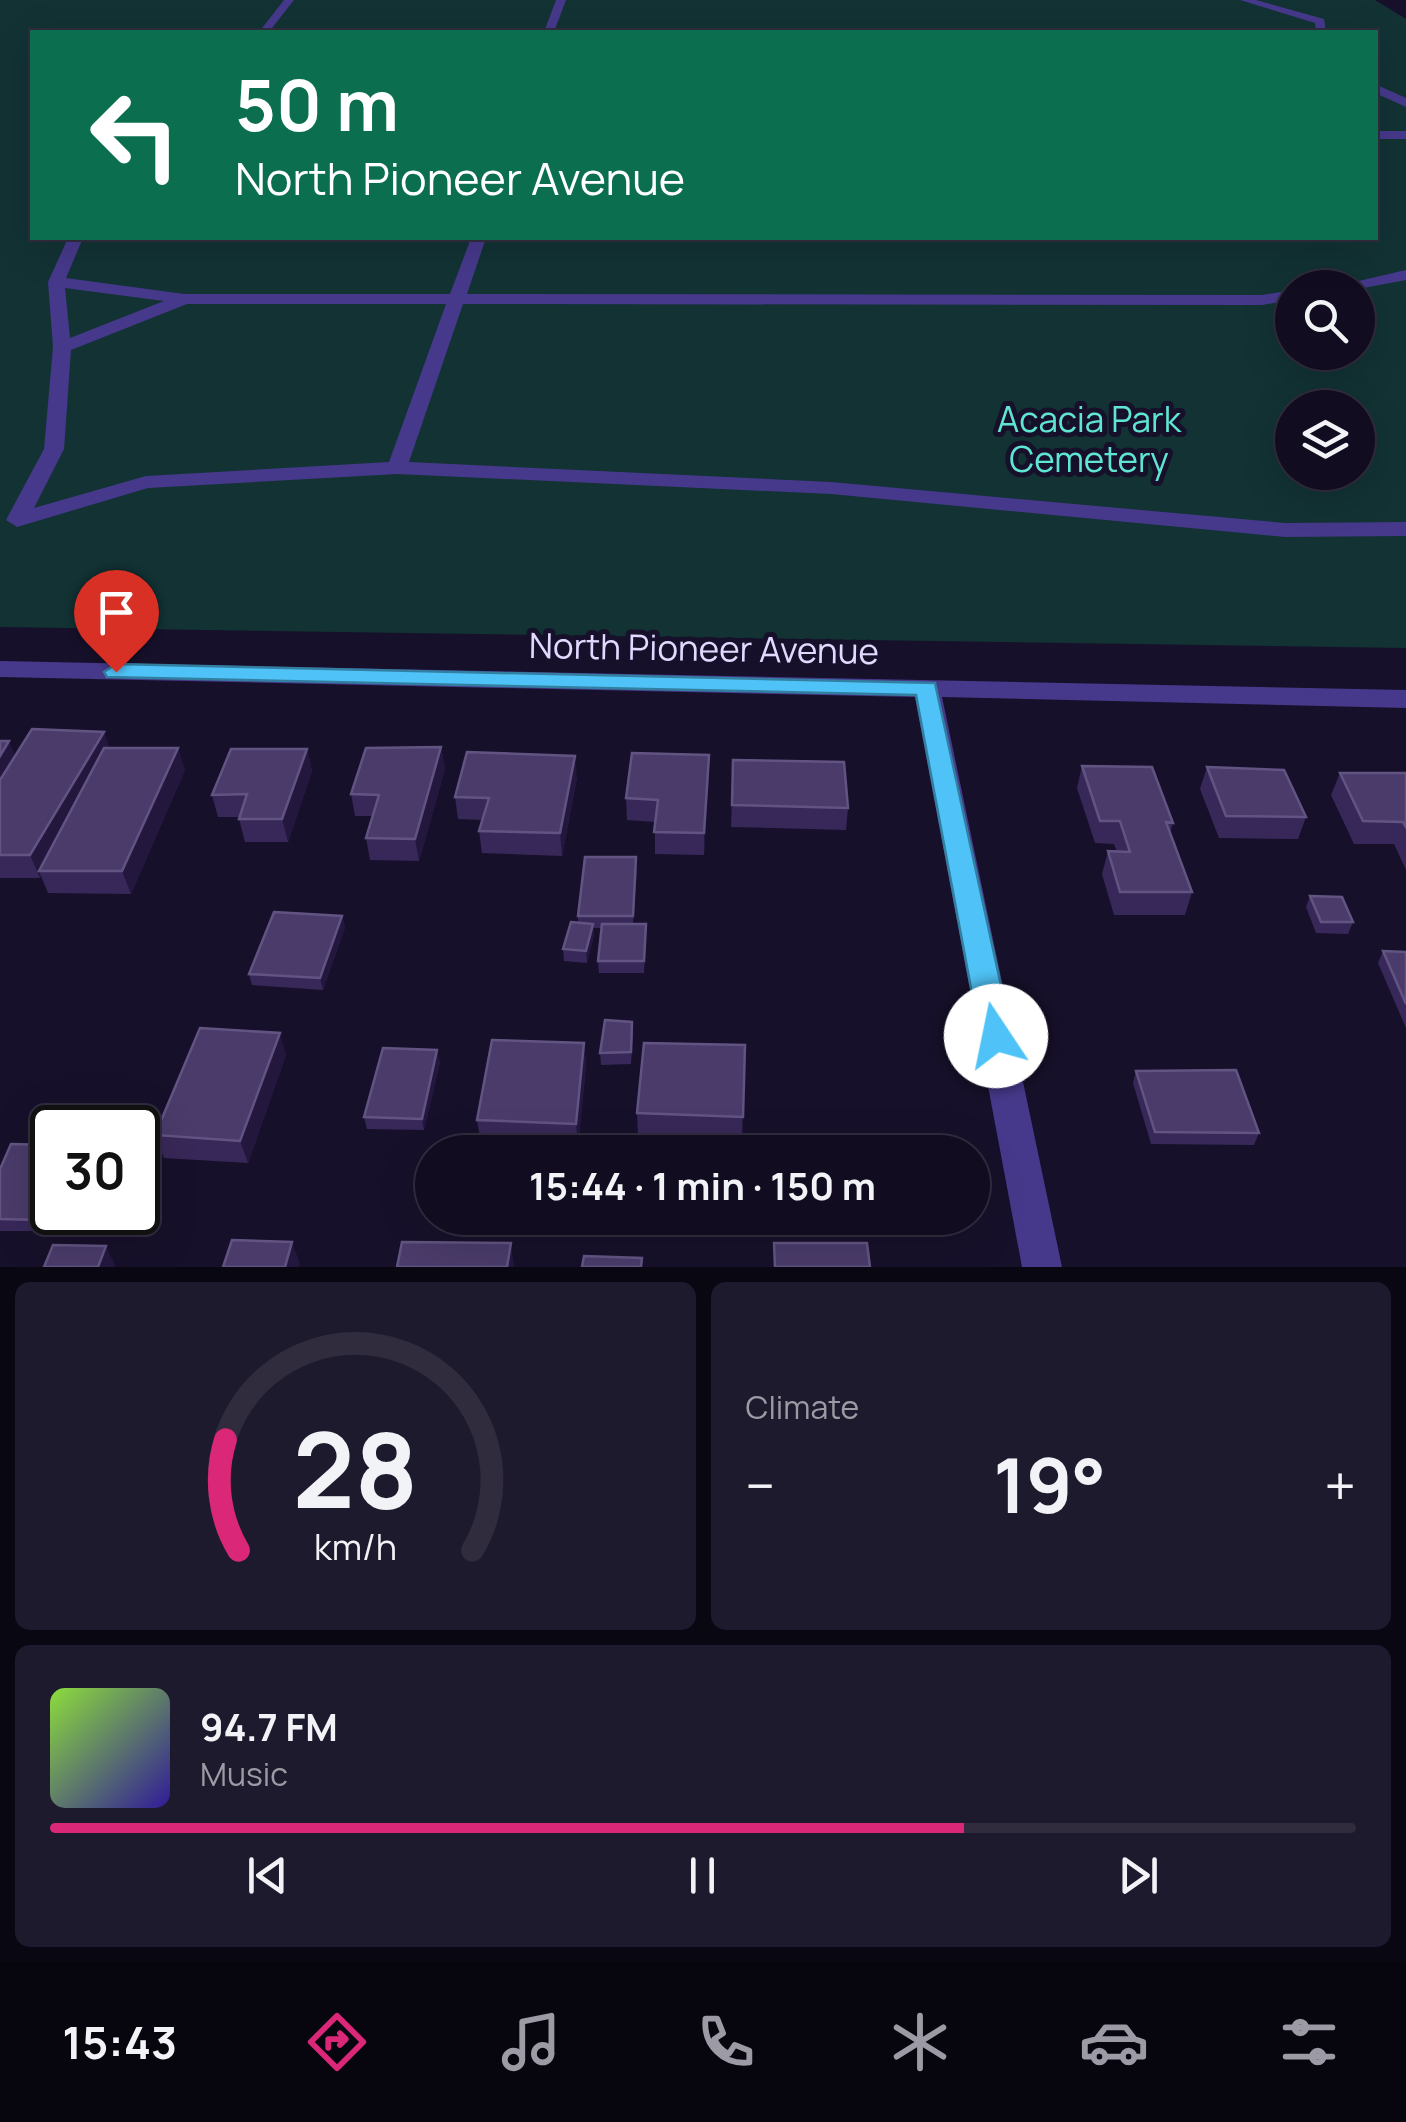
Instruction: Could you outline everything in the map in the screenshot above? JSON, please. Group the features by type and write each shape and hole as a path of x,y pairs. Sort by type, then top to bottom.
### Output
{"street":[{"path":"266,30 289,0"},
{"path":"551,30 561,0"},
{"path":"1245,0 1261,1 1320,21 1321,30"},
{"path":"1378,89 1406,103"},
{"path":"1378,135 1406,135"},
{"path":"74,240 56,282 62,347 54,450 16,520 146,482 398,468 831,488 1285,530 1406,529"},
{"path":"398,468 477,240"},
{"path":"1375,281 1406,275"},
{"path":"56,282 185,299 1275,298"},
{"path":"62,347 185,299"},
{"name":"North Pioneer Avenue","path":"0,670 1406,699"},
{"path":"926,688 1042,1267"}],"green space":[{"name":"Acacia Park Cemetery","path":"0,0 1375,0 1406,19 1406,648 0,627"}],"building":[{"path":"32,729 104,732 30,855 0,855 0,780"},
{"path":"0,741 9,741 0,756"},
{"path":"441,747 415,839 366,838 379,795 351,794 366,748"},
{"path":"104,748 178,748 122,871 39,871"},
{"path":"231,749 307,749 282,819 239,819 247,794 212,795"},
{"path":"467,752 575,756 560,833 479,831 489,798 455,797"},
{"path":"632,753 709,755 704,833 654,832 658,800 626,798"},
{"path":"733,760 844,762 848,808 732,805"},
{"path":"1082,766 1152,767 1173,823 1166,822 1192,892 1120,892 1108,851 1130,852 1120,821 1100,821"},
{"path":"1207,767 1284,770 1306,817 1226,816"},
{"path":"1340,773 1406,773 1406,827 1403,822 1363,821"},
{"path":"585,857 636,857 633,916 578,916"},
{"path":"1310,896 1342,897 1353,922 1321,922"},
{"path":"274,912 342,916 320,978 249,974"},
{"path":"571,922 593,924 586,951 563,949"},
{"path":"602,924 646,924 644,961 598,961"},
{"path":"1383,951 1406,952 1406,1004"},
{"path":"605,1020 632,1022 631,1052 600,1053"},
{"path":"200,1028 280,1033 240,1141 160,1135 160,1123"},
{"path":"492,1040 584,1043 576,1124 477,1120"},
{"path":"644,1043 745,1045 743,1117 637,1113"},
{"path":"383,1048 437,1050 422,1119 364,1117"},
{"path":"1236,1070 1259,1133 1155,1132 1136,1071"},
{"path":"11,1144 30,1144 30,1220 0,1219 0,1169"},
{"path":"232,1240 292,1242 285,1267 223,1267"},
{"path":"402,1242 511,1243 507,1267 397,1267"},
{"path":"774,1243 867,1243 870,1267 775,1267"},
{"path":"53,1245 106,1246 98,1267 44,1267"},
{"path":"584,1256 642,1258 641,1267 582,1267"}],"route":[{"path":"116,672 926,688 996,1036"}]}
